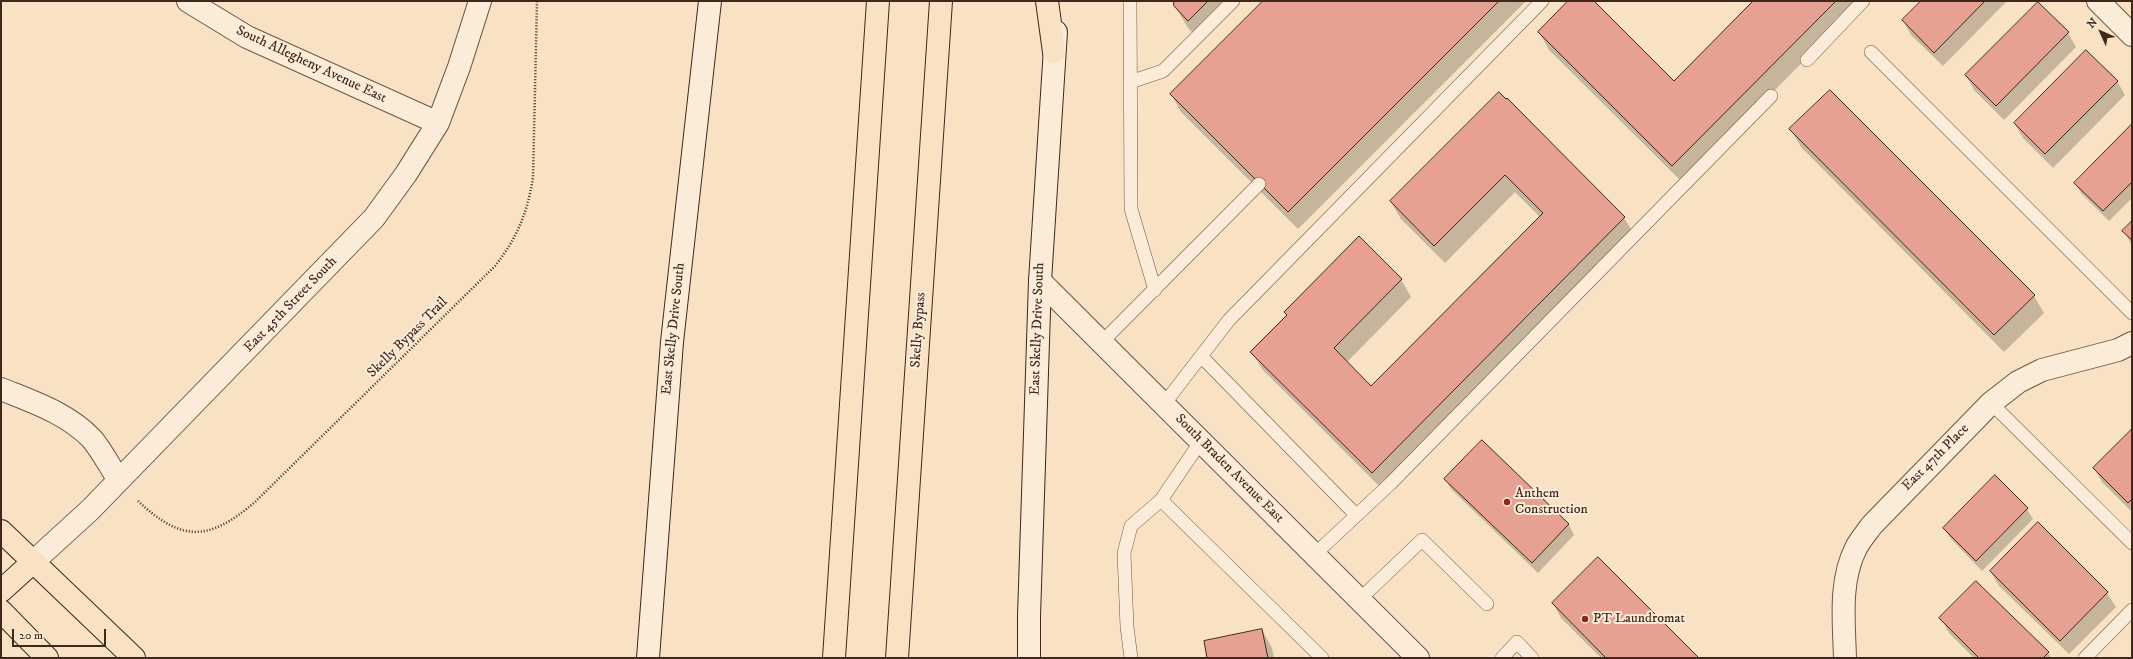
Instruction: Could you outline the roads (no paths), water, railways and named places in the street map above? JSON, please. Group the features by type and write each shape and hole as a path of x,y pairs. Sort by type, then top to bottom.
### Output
{"main road":[{"path":"834,658 878,1"},
{"name":"Skelly Bypass","path":"897,658 941,1"},
{"path":"1047,1 1054,52"},
{"path":"1,531 134,658"},
{"path":"1,591 33,562"},
{"path":"1,611 47,658"}],"street":[{"name":"South Allegheny Avenue East","path":"188,1 247,38 438,123"},
{"name":"East 45th Street South","path":"33,562 79,522 374,218 406,174 438,123 459,68 480,1"},
{"name":"East Skelly Drive South","path":"648,658 672,342 710,1"},
{"name":"East Skelly Drive South","path":"1029,658 1029,608 1040,281 1058,1"},
{"path":"2098,1 2132,35"},
{"name":"South Braden Avenue East","path":"1040,281 1418,658"},
{"name":"East 47th Place","path":"1845,658 1844,604 1847,572 1856,548 1872,525 1898,496 1991,403 2018,382 2042,370 2118,350 2132,343"},
{"path":"1,389 51,409 75,424 92,440 119,480"}],"lane":[{"path":"1130,1 1132,209 1155,290"},
{"path":"1130,82 1162,70 1233,1"},
{"path":"1164,404 1229,320 1542,1"},
{"path":"1807,60 1863,1"},
{"path":"1871,52 2132,313"},
{"path":"1315,554 1390,484 1771,96"},
{"path":"1102,342 1259,184"},
{"path":"1202,356 1356,516"},
{"path":"1991,403 2132,543"},
{"path":"1132,658 1127,627 1124,552 1132,526 1161,500 1201,441"},
{"path":"1161,500 1322,658"},
{"path":"1359,600 1422,540 1487,604"},
{"path":"2085,658 2132,610"},
{"path":"1502,658 1517,642 1532,658"}],"place":[{"name":"Anthem Construction","path":"1507,502"},
{"name":"PT Laundromat","path":"1585,619"}]}
